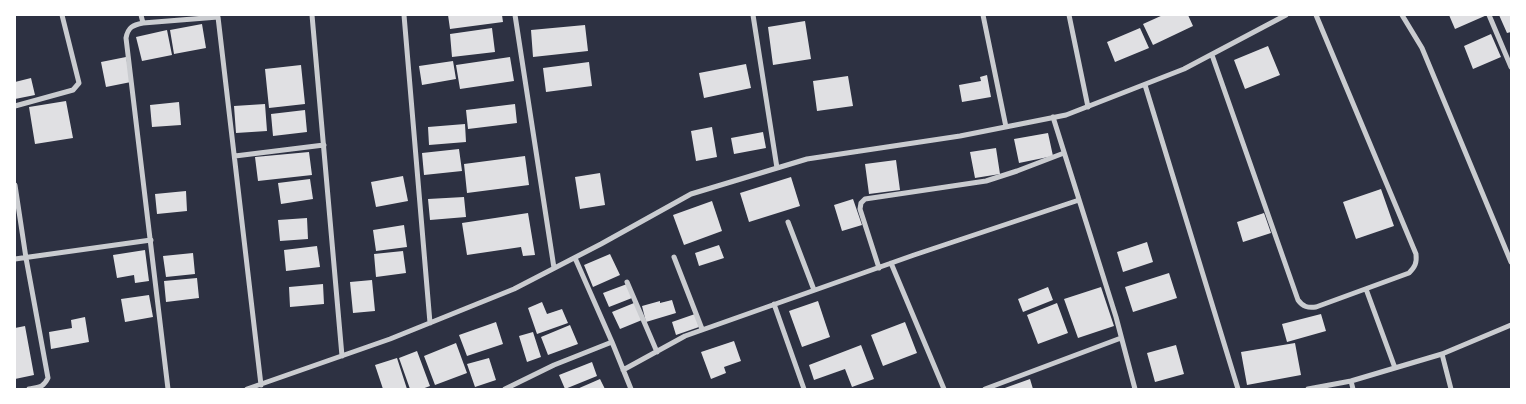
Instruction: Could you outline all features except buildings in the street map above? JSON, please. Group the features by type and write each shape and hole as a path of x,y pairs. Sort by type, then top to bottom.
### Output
{"street":[{"path":"15,106 73,90 79,83 62,15"},
{"path":"141,15 142,23"},
{"path":"312,15 342,356"},
{"path":"404,15 430,323"},
{"path":"515,15 554,268"},
{"path":"753,15 776,168"},
{"path":"983,15 1006,127"},
{"path":"1069,15 1088,106"},
{"path":"247,389 390,339 514,288 574,258 691,194 807,159 960,136 1066,115 1184,69 1286,15"},
{"path":"1212,54 1298,300 1308,308 1316,307 1409,274 1415,267 1416,254 1316,15"},
{"path":"1402,15 1422,48 1511,262"},
{"path":"1489,15 1511,67"},
{"path":"168,389 126,38 127,31 132,26 142,23 220,16 261,385"},
{"path":"1145,85 1238,389"},
{"path":"1053,117 1116,317 1135,389"},
{"path":"235,156 324,145"},
{"path":"879,268 860,209 861,203 865,199 986,181 1064,153"},
{"path":"15,185 48,378 45,384 29,389"},
{"path":"624,370 684,336 702,329 1079,200"},
{"path":"788,222 814,290"},
{"path":"15,259 151,240"},
{"path":"674,257 702,329"},
{"path":"574,258 631,389"},
{"path":"892,263 944,389"},
{"path":"628,282 657,352"},
{"path":"1366,289 1395,368"},
{"path":"774,304 804,389"},
{"path":"1308,389 1351,381 1442,354 1511,325"},
{"path":"985,389 1121,338"},
{"path":"506,389 554,364 612,342"},
{"path":"1442,354 1451,389"},
{"path":"1351,381 1353,389"}]}
